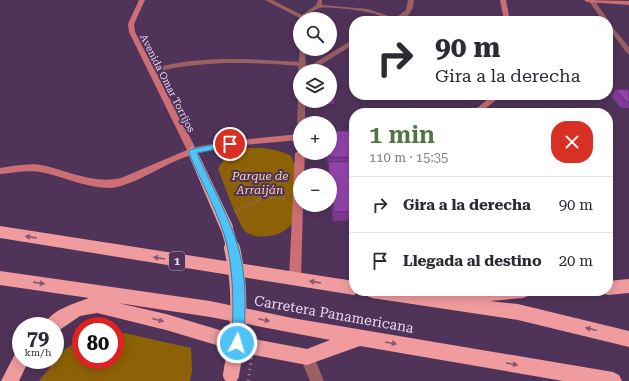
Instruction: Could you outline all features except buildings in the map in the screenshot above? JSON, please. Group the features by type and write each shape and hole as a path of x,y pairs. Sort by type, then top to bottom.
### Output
{"highway":[{"path":"192,151 226,226 237,265 240,314 231,378"},
{"name":"Carretera Panamericana","path":"0,232 349,287"},
{"name":"Carretera Panamericana","path":"0,278 210,309 360,338 613,381"},
{"path":"613,288 629,286"},
{"path":"408,296 518,312 629,340"},
{"path":"422,298 451,296"},
{"path":"93,304 166,322 243,345 307,357 360,338"},
{"path":"64,318 71,313 93,304 210,309"},
{"path":"10,381 16,369"}],"street":[{"name":"Avenida Omar Torrijos","path":"142,0 131,24 132,32 192,151"},
{"path":"268,0 293,13"},
{"path":"404,16 412,5 411,0"},
{"path":"503,0 506,16"},
{"path":"587,0 629,3"},
{"path":"591,0 602,16"},
{"path":"309,12 320,3 372,11 386,16"},
{"path":"613,31 629,52"},
{"path":"317,64 349,44"},
{"path":"481,108 492,100"},
{"path":"0,171 35,168 45,169 82,181 111,184 123,181 168,160 192,151 230,144 293,138"},
{"path":"295,279 300,160"},
{"path":"307,357 317,381"}],"lane":[{"path":"151,71 173,64 192,62 253,61 293,66"}],"path":[{"path":"235,212 264,197 287,199"}],"green space":[{"name":"Parque de Arraiján","path":"247,148 264,148 280,151 291,156 295,165 295,168 293,168 294,221 289,227 280,233 257,236 247,233 242,227 218,169 226,158"},
{"path":"124,333 191,348 192,371 190,381 39,381 49,369 64,369 64,350 72,345 72,369 124,369"}],"route":[{"path":"230,144 192,151 226,226 237,265 240,314 237,343"}]}
